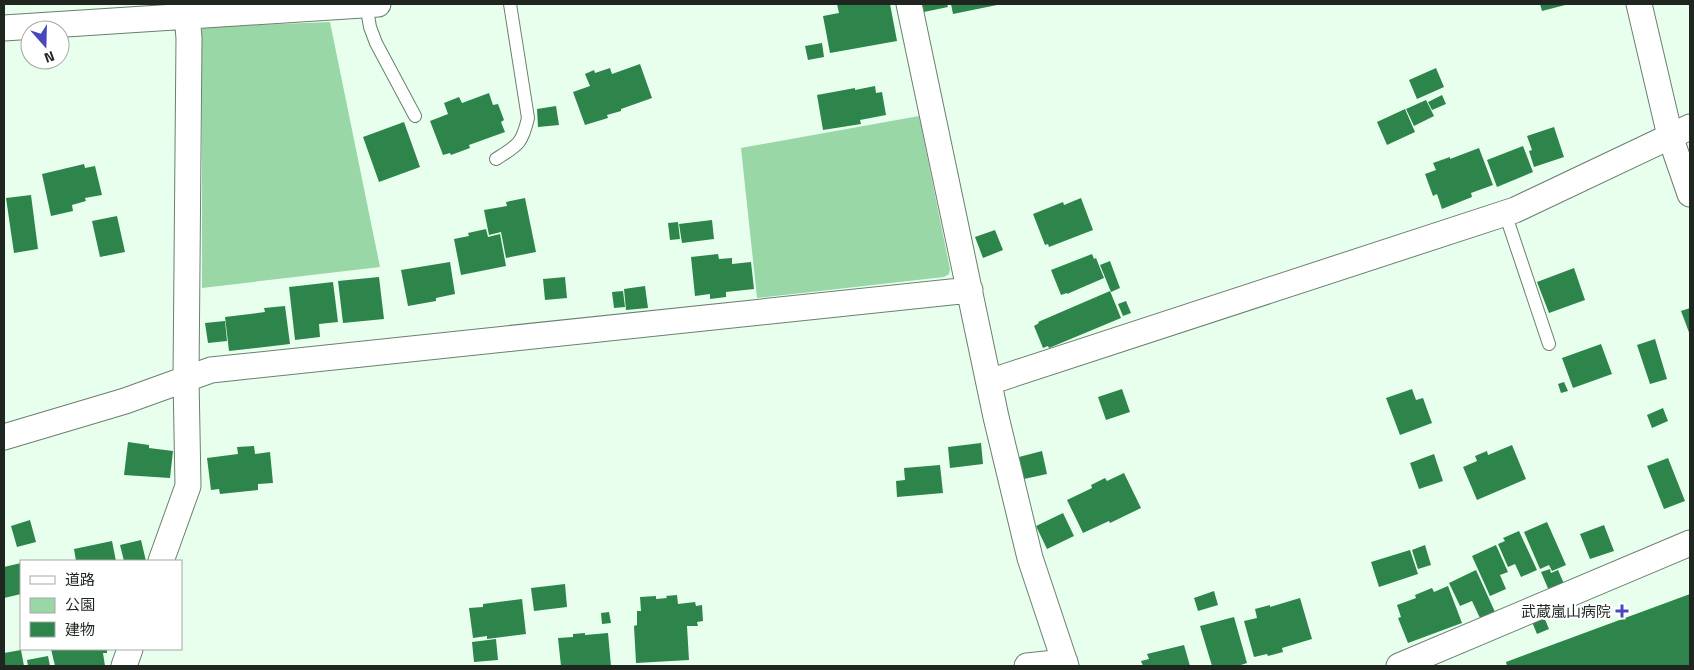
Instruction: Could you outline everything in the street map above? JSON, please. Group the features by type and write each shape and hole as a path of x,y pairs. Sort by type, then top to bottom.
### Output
{"street":[{"path":"4,28 85,14 372,4"},
{"path":"909,4 989,382 1030,558 1066,664 1027,666"},
{"path":"1639,4 1680,131 1690,194"},
{"path":"161,560 188,486 186,378 189,48 187,10"},
{"path":"989,382 1515,210 1680,131"},
{"path":"4,437 125,401 211,370 970,290"},
{"path":"1399,666 1690,543"},
{"path":"124,666 130,650"}],"lane":[{"path":"372,4 370,27 376,43 415,116"},
{"path":"496,159 516,146 524,135 528,118 510,4"},
{"path":"1504,213 1550,344"}],"green space":[{"path":"330,22 380,267 202,288 202,27"},
{"path":"919,116 950,269 949,274 944,277 757,298 741,148"}],"building":[{"path":"837,4 890,4 897,41 830,53 823,16 839,13"},
{"path":"922,4 947,4 948,7 924,12"},
{"path":"951,4 997,4 997,5 953,14"},
{"path":"1540,4 1569,4 1542,11"},
{"path":"822,43 824,57 808,60 805,46"},
{"path":"640,64 652,98 607,115 608,118 585,125 573,92 590,86 585,74 594,70 595,73 610,68 612,74"},
{"path":"1436,68 1444,87 1417,99 1409,80"},
{"path":"875,86 876,93 882,92 886,115 860,120 861,124 823,130 817,95"},
{"path":"489,93 493,105 498,104 504,120 501,122 505,132 469,145 470,148 451,155 450,153 443,155 430,121 448,114 444,103 459,97 462,103"},
{"path":"1442,95 1446,104 1432,110 1428,102"},
{"path":"1426,100 1434,116 1414,126 1406,109"},
{"path":"556,106 559,125 538,127 537,109"},
{"path":"1405,109 1415,132 1387,145 1377,122"},
{"path":"404,122 420,167 379,182 363,137"},
{"path":"1554,127 1564,157 1534,167 1529,151 1532,150 1527,136"},
{"path":"1523,146 1533,172 1497,187 1487,160"},
{"path":"1479,148 1493,185 1471,193 1472,197 1442,209 1437,194 1433,196 1425,174 1436,170 1433,163"},
{"path":"84,164 85,168 95,166 102,195 85,198 86,201 72,205 73,211 51,216 42,174"},
{"path":"31,195 38,249 14,253 6,198"},
{"path":"525,198 536,252 506,258 501,232 489,235 484,210 507,206 506,202"},
{"path":"1081,198 1093,230 1049,247 1048,244 1045,245 1033,214 1063,202 1064,205"},
{"path":"117,216 125,252 100,257 92,221"},
{"path":"712,220 714,239 682,243 679,224"},
{"path":"678,222 680,239 670,240 668,223"},
{"path":"486,229 488,237 500,234 506,266 461,275 454,239 469,236 468,233"},
{"path":"995,230 1003,250 983,258 975,237"},
{"path":"718,254 719,259 732,258 732,264 751,262 754,289 726,292 726,297 710,299 710,294 695,296 691,257"},
{"path":"1092,254 1094,259 1096,258 1104,278 1061,295 1051,270"},
{"path":"1110,261 1120,288 1111,292 1100,265"},
{"path":"450,262 455,294 436,298 436,301 408,306 401,270"},
{"path":"1574,268 1585,300 1549,313 1537,282"},
{"path":"379,277 384,319 343,323 338,281"},
{"path":"565,277 567,298 545,300 543,279"},
{"path":"333,282 338,322 319,324 320,337 295,340 289,287"},
{"path":"645,286 648,308 626,310 624,289"},
{"path":"623,291 625,307 614,308 612,292"},
{"path":"1110,291 1121,318 1049,348 1048,346 1043,348 1034,326 1038,322"},
{"path":"1126,301 1131,313 1123,316 1118,304"},
{"path":"285,306 290,344 229,351 225,317 265,312 264,308"},
{"path":"1690,308 1690,335 1681,311"},
{"path":"225,321 227,341 208,343 205,323"},
{"path":"1655,339 1667,379 1650,384 1637,345"},
{"path":"1601,344 1612,374 1573,388 1562,358"},
{"path":"1564,382 1568,391 1561,393 1558,384"},
{"path":"1122,389 1130,412 1106,420 1098,397"},
{"path":"1412,389 1416,400 1423,398 1432,423 1400,435 1386,398"},
{"path":"1663,408 1668,421 1652,428 1647,415"},
{"path":"128,442 149,445 149,448 173,451 170,478 124,475"},
{"path":"981,443 983,464 950,468 948,447"},
{"path":"1512,445 1526,479 1477,500 1463,467 1477,461 1475,456 1487,451 1488,455"},
{"path":"254,446 255,454 270,452 273,483 258,484 258,490 220,494 219,489 211,490 207,458 238,454 237,447"},
{"path":"1042,451 1047,474 1024,479 1019,457"},
{"path":"1434,454 1443,481 1419,489 1410,463"},
{"path":"1668,458 1685,501 1664,509 1647,466"},
{"path":"940,465 943,493 897,497 896,481 905,480 904,468"},
{"path":"1124,473 1141,508 1110,523 1109,521 1083,533 1067,500 1092,488 1091,485 1105,478 1107,481"},
{"path":"1063,513 1074,536 1047,549 1036,526"},
{"path":"30,520 36,542 17,547 11,526"},
{"path":"1547,522 1566,565 1552,571 1549,565 1540,569 1524,532"},
{"path":"1604,525 1614,551 1590,559 1580,534"},
{"path":"1519,531 1537,570 1521,577 1515,564 1508,567 1498,544 1505,541 1503,538"},
{"path":"141,540 146,560 124,560 120,545"},
{"path":"112,541 116,560 76,560 74,549"},
{"path":"1425,545 1431,565 1418,569 1412,550"},
{"path":"1496,545 1508,572 1500,575 1506,589 1490,596 1472,556"},
{"path":"1410,550 1418,574 1379,587 1371,562"},
{"path":"20,563 20,594 4,598 4,567"},
{"path":"1550,569 1551,573 1558,570 1565,586 1550,593 1541,572"},
{"path":"1476,570 1495,612 1480,618 1472,601 1460,606 1449,583"},
{"path":"565,584 567,607 534,611 531,588"},
{"path":"1448,586 1462,623 1408,643 1398,618 1401,617 1397,605 1416,598 1415,595 1432,588 1434,592"},
{"path":"1214,591 1218,605 1198,611 1194,598"},
{"path":"1690,594 1690,666 1507,666 1506,662"},
{"path":"677,595 678,604 695,602 696,606 702,605 703,621 697,622 698,626 687,626 689,660 636,663 634,626 637,625 637,611 641,611 640,597 656,596 656,599"},
{"path":"1300,598 1312,639 1282,648 1283,652 1254,657 1244,621 1257,618 1255,609 1270,605 1270,607"},
{"path":"522,599 526,634 487,639 487,636 473,638 469,608 483,607 483,604"},
{"path":"609,612 611,623 602,624 601,613"},
{"path":"1234,617 1247,663 1238,666 1212,666 1200,626"},
{"path":"1544,617 1549,629 1537,634 1532,622"},
{"path":"585,633 585,635 608,633 611,666 561,666 558,638 573,637 573,634"},
{"path":"496,639 498,660 474,662 472,642"},
{"path":"1184,645 1190,666 1143,666 1141,661 1149,659 1147,654"},
{"path":"21,650 24,666 4,666 4,653"},
{"path":"51,650 107,650 107,653 103,653 105,666 55,666"},
{"path":"48,656 50,666 28,666 27,660"}],"place":[{"name":"武蔵嵐山病院","path":"1622,611"}]}
